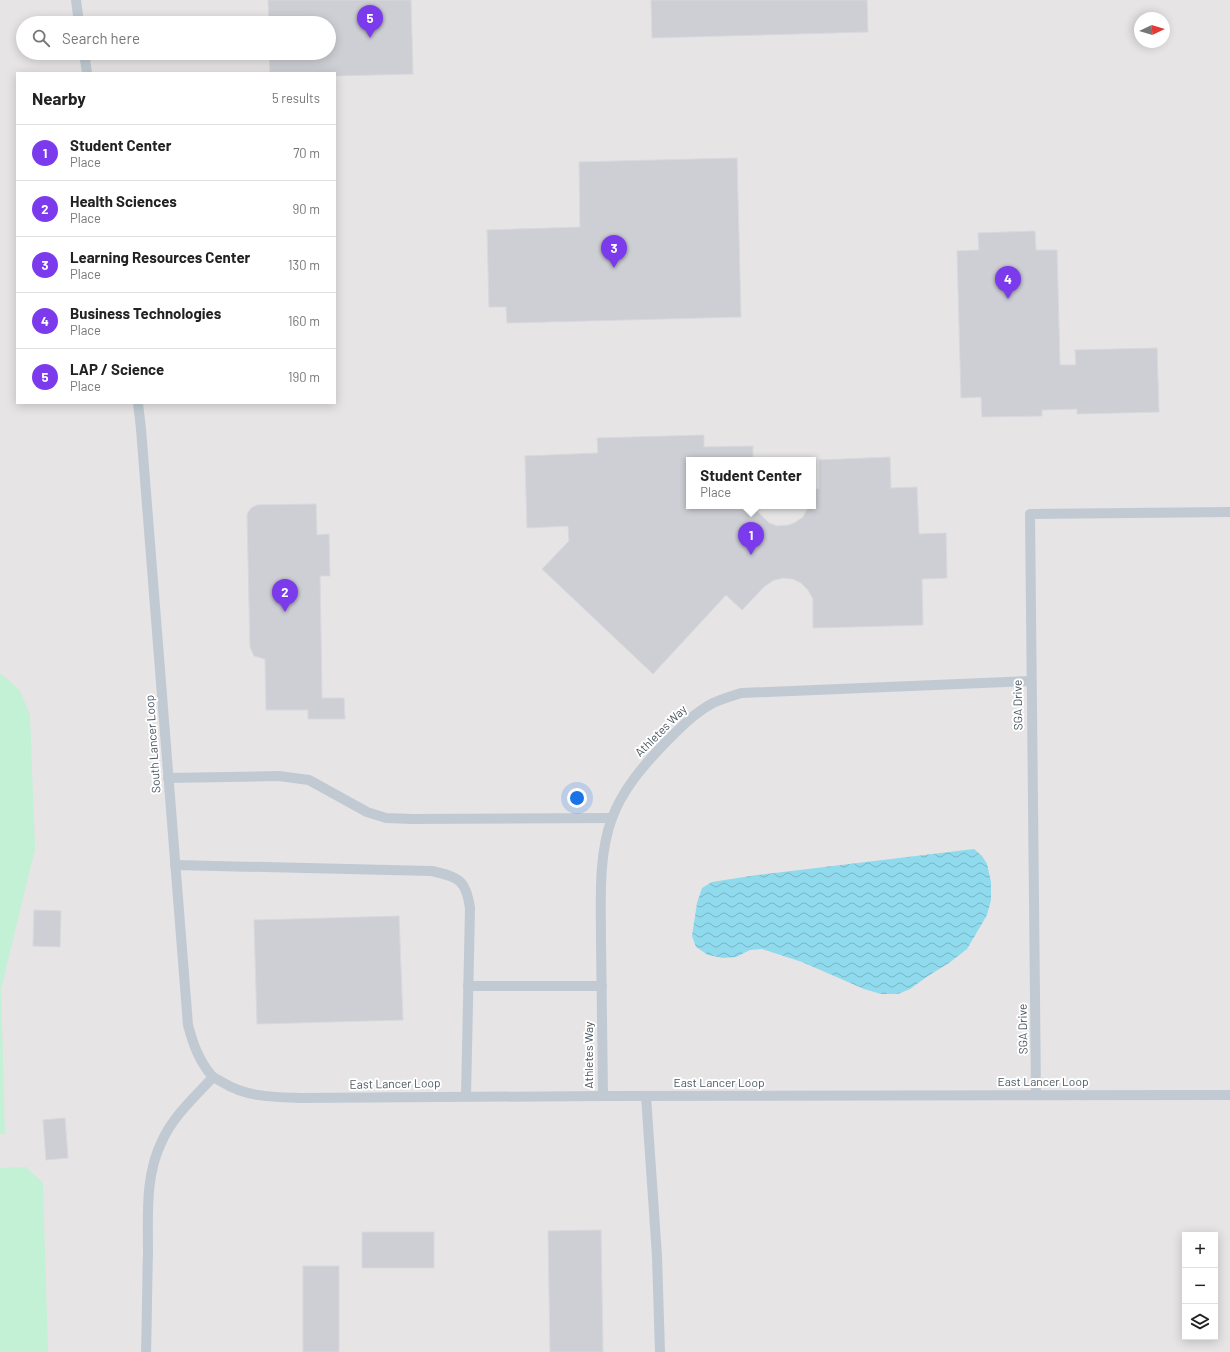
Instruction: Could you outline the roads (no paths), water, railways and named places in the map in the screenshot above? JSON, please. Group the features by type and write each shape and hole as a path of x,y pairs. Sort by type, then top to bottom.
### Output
{"lane":[{"path":"76,0 78,16"},
{"path":"85,60 87,72"},
{"name":"South Lancer Loop","path":"138,404 142,436 188,1026 193,1045 212,1077"},
{"name":"SGA Drive","path":"1036,1095 1030,514 1230,512"},
{"name":"Athletes Way","path":"603,1096 602,872 605,845 612,818 622,796 631,782 650,759 695,714 712,703 742,693 1031,681"},
{"path":"168,778 279,776 309,780 367,812 386,818 612,818"},
{"path":"175,864 432,871 451,875 463,883 468,896 470,908 466,1096"},
{"path":"468,986 602,986"},
{"path":"146,1352 148,1218 151,1174 162,1140 170,1127 212,1077"},
{"name":"East Lancer Loop","path":"212,1077 231,1088 251,1095 275,1098 466,1096 1230,1095"},
{"path":"646,1096 657,1256 660,1352"}],"water":[{"path":"974,849 982,856 987,864 991,882 991,900 987,915 967,949 910,989 898,994 881,994 864,989 802,962 762,949 750,950 736,957 723,958 708,955 696,947 692,936 697,903 702,888 712,882 757,875"}],"place":[{"name":"LAP / Science","path":"370,38"},
{"name":"Learning Resources Center","path":"614,268"},
{"name":"Business Technologies","path":"1008,299"},
{"name":"Student Center","path":"751,555"},
{"name":"Health Sciences","path":"285,612"}]}
